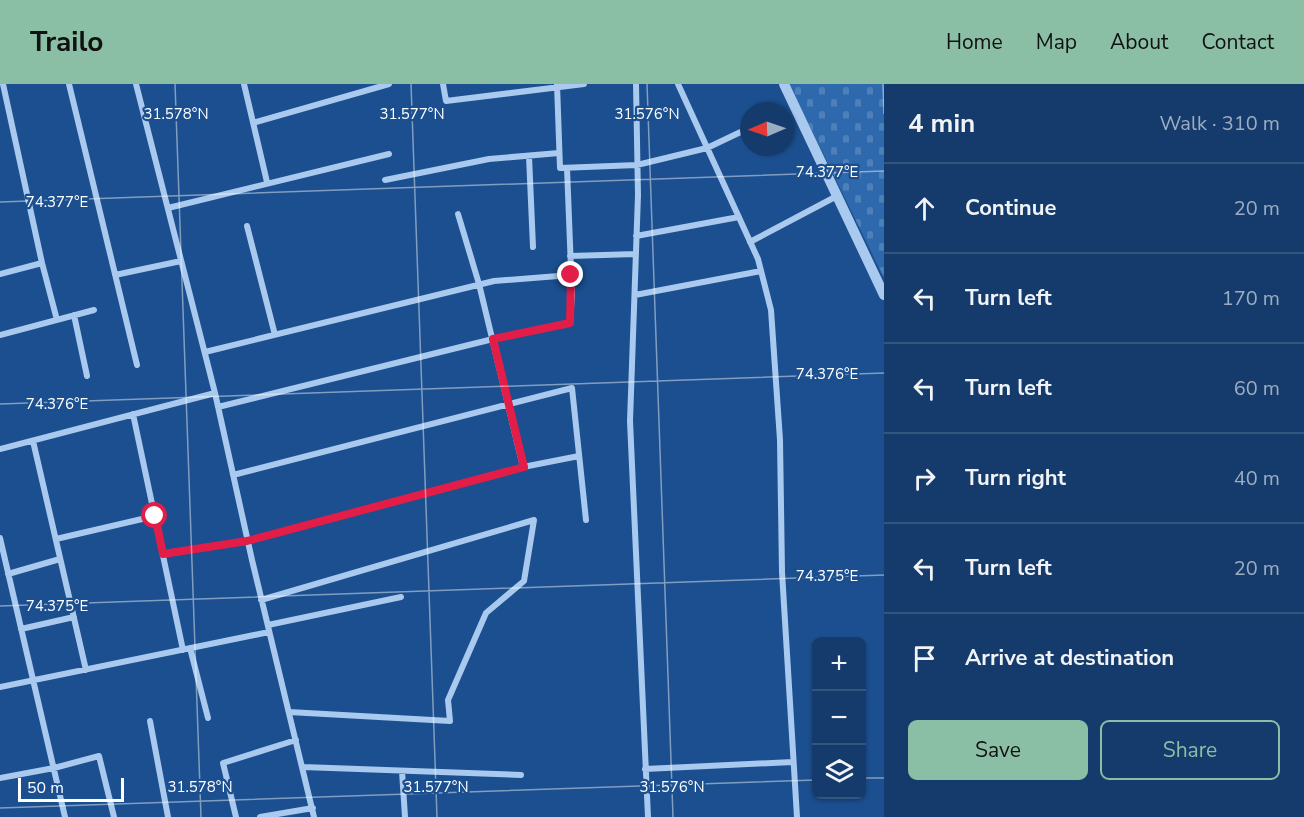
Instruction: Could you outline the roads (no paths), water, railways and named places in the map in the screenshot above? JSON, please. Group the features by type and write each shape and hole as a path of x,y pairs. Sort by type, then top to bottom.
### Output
{"street":[{"path":"3,84 42,263 57,320"},
{"path":"69,84 137,364"},
{"path":"136,84 215,393 247,541 314,817"},
{"path":"244,84 267,182"},
{"path":"253,123 389,84"},
{"path":"443,84 446,101 584,84"},
{"path":"636,84 636,254 630,421 648,817"},
{"path":"678,84 750,242 761,271 771,309 779,428 782,572 797,817"},
{"path":"784,84 788,102"},
{"path":"557,87 560,168 637,165 707,148 740,132"},
{"path":"794,116 837,196 884,295"},
{"path":"385,180 489,159 559,153"},
{"path":"168,208 389,154"},
{"path":"529,156 532,247"},
{"path":"218,407 493,339 570,323 571,275 567,168"},
{"path":"750,242 837,196"},
{"path":"459,214 479,284 524,467"},
{"path":"636,236 739,218"},
{"path":"247,226 275,335"},
{"path":"570,256 636,254"},
{"path":"115,275 181,261"},
{"path":"0,274 42,263"},
{"path":"634,295 761,271"},
{"path":"205,352 479,284 571,275"},
{"path":"0,335 94,310"},
{"path":"74,315 87,376"},
{"path":"233,475 572,388 586,520"},
{"path":"0,448 215,393"},
{"path":"133,414 183,650"},
{"path":"33,441 86,670"},
{"path":"163,554 247,541 524,467 579,456"},
{"path":"56,539 155,516"},
{"path":"261,600 534,520 524,581 486,613 448,700 450,721 290,712"},
{"path":"0,538 65,817"},
{"path":"8,574 60,559"},
{"path":"0,687 183,650 401,597"},
{"path":"21,629 74,617"},
{"path":"190,648 208,718"},
{"path":"150,721 168,817"},
{"path":"236,817 223,763 296,740"},
{"path":"0,778 54,768 99,756 114,817"},
{"path":"645,769 793,762"},
{"path":"303,767 520,775"},
{"path":"402,771 405,817"},
{"path":"260,817 313,808"}]}
